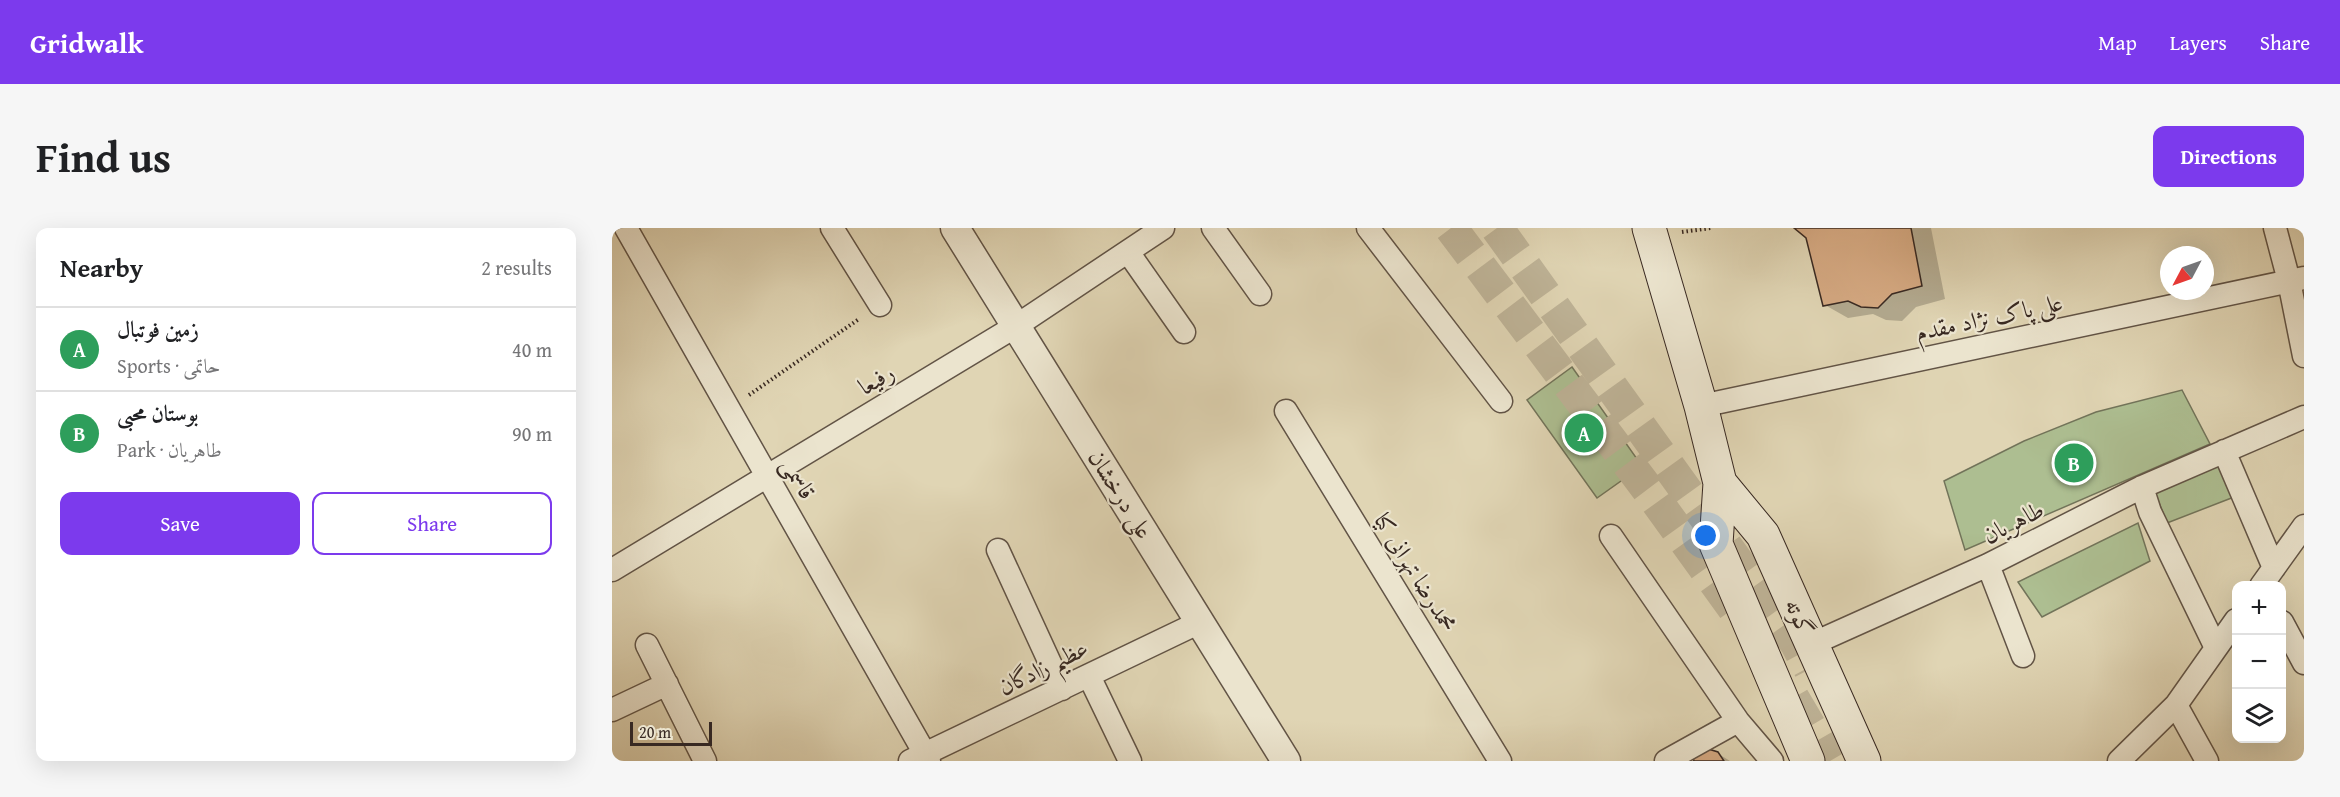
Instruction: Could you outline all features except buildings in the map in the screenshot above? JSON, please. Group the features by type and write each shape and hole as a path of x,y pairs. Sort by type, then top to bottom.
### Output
{"main road":[{"name":"گوته","path":"1649,228 1701,406 1720,483 1716,544 1808,761"},
{"name":"گوته","path":"1720,483 1763,535 1864,761"}],"street":[{"name":"قاسمی","path":"626,228 767,476 921,759"},
{"path":"832,228 880,305"},
{"name":"علی درخشان","path":"955,228 1286,761"},
{"name":"رفیعا","path":"612,570 1016,326 1163,228"},
{"path":"1213,228 1260,294"},
{"path":"1368,228 1501,401"},
{"path":"2274,228 2296,279 2304,356"},
{"path":"1128,252 1184,332"},
{"name":"علی پاک نژاد مقدم","path":"1701,406 2296,279"},
{"name":"محمدرضا تهرانی کیا","path":"1286,411 1500,761"},
{"name":"طاهریان","path":"1812,644 1989,565 2142,487 2304,417"},
{"path":"2224,451 2267,577"},
{"path":"2142,487 2150,512 2216,648"},
{"path":"2267,577 2304,526"},
{"path":"1611,536 1738,721 1772,761"},
{"path":"998,550 1062,689"},
{"path":"1989,565 2023,656"},
{"name":"عظیم زادگان","path":"921,759 1200,622"},
{"path":"2119,761 2176,705 2232,626"},
{"path":"2286,629 2304,663"},
{"path":"647,645 705,761"},
{"path":"1089,676 1130,761"},
{"path":"612,710 667,684"},
{"path":"2176,705 2207,761"},
{"path":"1666,761 1738,721"}],"path":[{"path":"729,409 880,305"}],"green space":[{"path":"1572,367 1642,466 1597,498 1527,400"},
{"path":"2182,390 2210,444 1965,550 1944,481 2024,441 2096,412"},
{"path":"2220,464 2234,497 2167,523 2154,490"},
{"path":"2138,523 2150,561 2042,617 2018,582"}],"tunnel":[{"path":"1451,228 1652,495 1740,617"},
{"path":"1497,228 1796,643 1810,669"},
{"path":"1793,698 1830,761"}],"place":[{"name":"زمین فوتبال","path":"1584,433"},
{"name":"بوستان محبی","path":"2074,463"}]}
